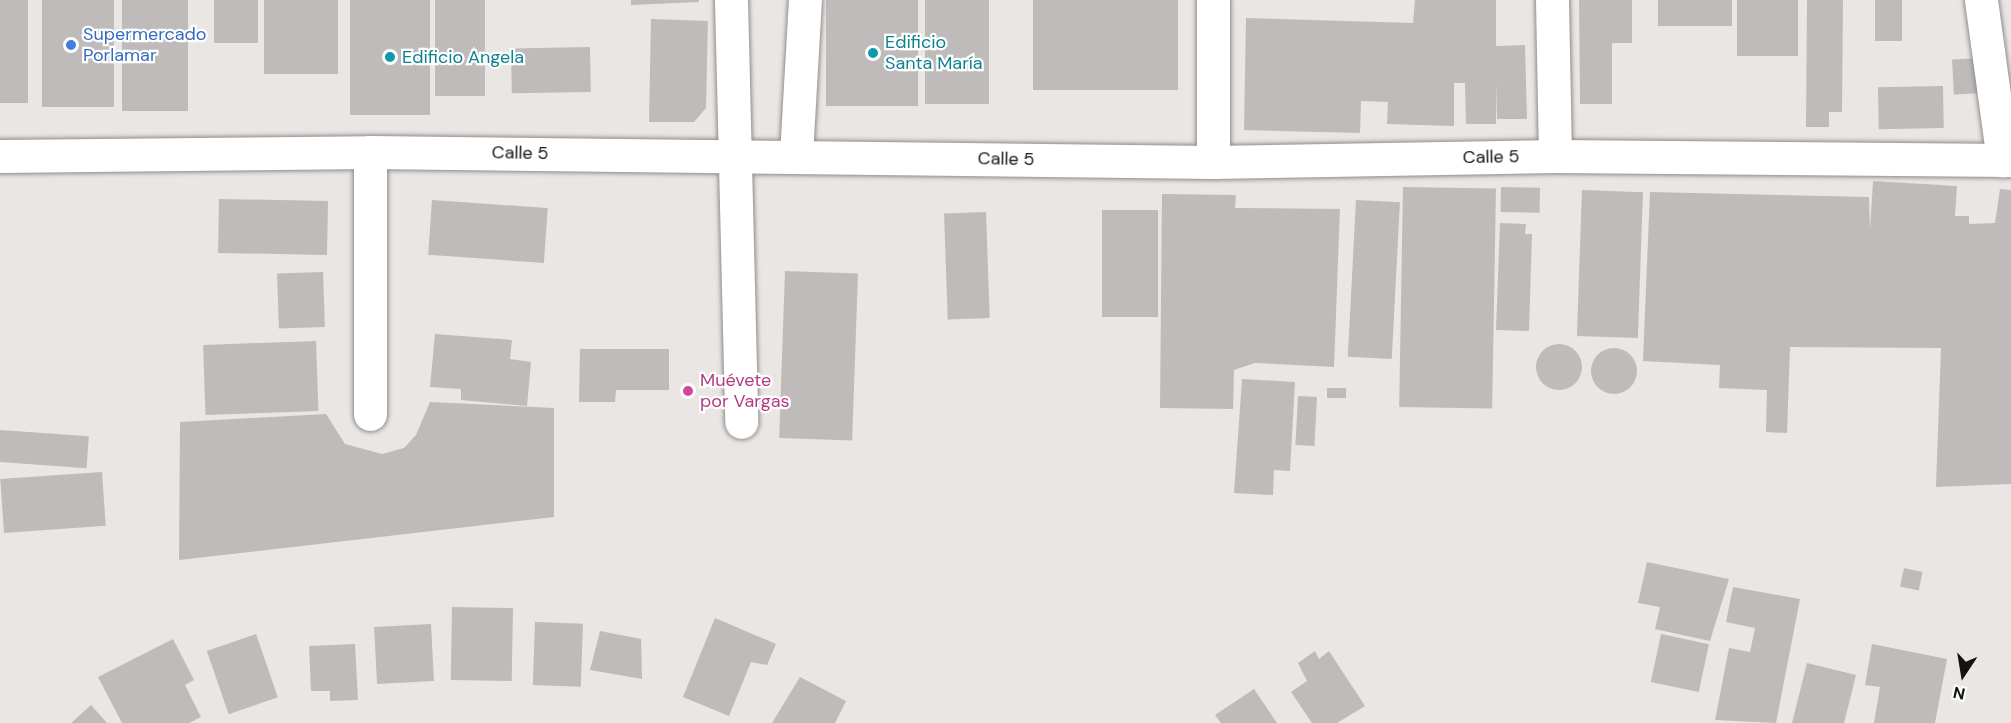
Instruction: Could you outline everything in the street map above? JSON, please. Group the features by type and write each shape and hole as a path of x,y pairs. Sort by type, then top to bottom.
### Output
{"street":[{"path":"731,0 741,422"},
{"path":"796,155 805,0"},
{"path":"1213,0 1213,162"},
{"path":"1552,0 1555,156"},
{"path":"1981,0 2007,160"},
{"path":"370,152 370,414"},
{"name":"Calle 5","path":"0,156 370,152 796,155 1213,162 1555,156 2007,160"}],"building":[{"path":"0,0 28,0 28,103 0,103"},
{"path":"42,0 114,0 114,107 42,107"},
{"path":"122,0 188,0 188,111 122,111"},
{"path":"214,0 258,0 258,43 214,43"},
{"path":"264,0 338,0 338,74 264,74"},
{"name":"Edificio Angela","path":"350,0 430,0 430,115 350,115"},
{"path":"435,0 485,0 485,96 435,96"},
{"path":"631,0 699,0 699,2 631,5"},
{"name":"Edificio Santa María","path":"826,0 918,0 918,106 826,106"},
{"path":"925,0 989,0 989,104 925,104"},
{"path":"1033,0 1178,0 1178,90 1033,90"},
{"path":"1415,0 1496,0 1496,46 1525,45 1527,119 1497,119 1496,82 1496,124 1466,124 1465,83 1454,83 1454,126 1387,124 1388,102 1361,101 1360,133 1244,130 1246,18 1413,23"},
{"path":"1579,0 1632,0 1632,43 1612,43 1612,104 1580,104"},
{"path":"1658,0 1732,0 1732,26 1658,26"},
{"path":"1737,0 1798,0 1798,56 1737,56"},
{"path":"1807,0 1843,0 1842,112 1829,112 1829,127 1806,127"},
{"path":"1875,0 1902,0 1902,41 1875,41"},
{"path":"651,19 708,21 706,108 694,122 649,122"},
{"path":"590,47 591,92 512,93 511,48"},
{"path":"1983,58 1985,93 1954,95 1952,60"},
{"path":"1943,86 1944,128 1879,129 1878,87"},
{"path":"1873,181 1957,186 1955,216 1969,216 1969,224 1995,223 2000,189 2011,190 2011,484 1936,487 1941,348 1790,347 1787,433 1766,432 1767,390 1719,388 1720,365 1643,361 1650,192 1869,197 1870,230"},
{"path":"1403,187 1496,189 1492,409 1399,407"},
{"path":"1501,187 1540,188 1540,213 1501,212"},
{"path":"1582,190 1643,192 1638,338 1577,336"},
{"path":"1162,194 1236,195 1235,208 1340,209 1334,367 1255,363 1234,370 1233,409 1160,408"},
{"path":"219,199 328,201 327,255 218,253"},
{"path":"432,200 548,208 544,263 428,255"},
{"path":"1356,200 1400,202 1392,359 1348,357"},
{"path":"1102,210 1158,210 1158,317 1102,317"},
{"path":"986,212 990,318 948,319 944,213"},
{"path":"1500,223 1526,224 1525,234 1532,234 1529,331 1496,330"},
{"path":"785,271 858,274 852,440 779,438"},
{"path":"323,272 325,327 279,329 277,274"},
{"path":"435,334 512,340 510,359 531,362 527,406 461,400 461,389 430,387"},
{"path":"316,341 318,411 206,415 203,345"},
{"path":"1559,344 1575,351 1582,367 1575,383 1559,390 1543,383 1536,367 1543,351"},
{"path":"1614,348 1630,355 1637,371 1630,387 1614,394 1598,387 1591,371 1598,355"},
{"path":"580,349 669,349 669,390 616,390 615,402 579,402"},
{"path":"1242,379 1295,382 1290,471 1274,470 1273,495 1234,493"},
{"path":"1327,388 1346,388 1346,398 1327,398"},
{"path":"1298,396 1317,397 1314,446 1295,445"},
{"path":"430,402 554,408 554,517 179,560 180,422 326,414 345,444 382,454 404,448 416,435"},
{"path":"0,430 89,436 87,468 0,462"},
{"path":"102,472 106,526 4,533 0,479"},
{"path":"1647,562 1729,579 1710,641 1655,629 1660,607 1638,603"},
{"path":"1904,568 1923,572 1919,591 1900,587"},
{"path":"1733,587 1800,599 1776,723 1715,720 1729,648 1750,652 1755,628 1726,622"},
{"path":"452,607 513,608 512,681 451,680"},
{"path":"715,618 776,644 767,665 751,662 729,716 683,697"},
{"path":"535,622 583,624 581,687 533,685"},
{"path":"431,624 434,681 377,684 374,627"},
{"path":"600,631 641,639 642,679 590,670"},
{"path":"256,634 278,697 229,714 207,651"},
{"path":"1661,634 1709,644 1699,692 1651,682"},
{"path":"173,639 194,680 185,685 201,717 189,723 122,723 98,677"},
{"path":"355,644 358,700 330,701 330,691 311,691 309,646"},
{"path":"1872,644 1947,659 1935,723 1874,723 1880,687 1865,685"},
{"path":"1315,651 1319,659 1329,651 1365,706 1337,723 1312,723 1291,692 1307,681 1298,663"},
{"path":"1807,663 1856,675 1844,723 1792,723"},
{"path":"800,677 846,701 835,723 772,723"},
{"path":"1254,689 1277,723 1221,723 1215,715"},
{"path":"91,705 107,723 71,723"}],"place":[{"name":"Supermercado Porlamar","path":"71,45"},
{"name":"Edificio Santa María","path":"873,53"},
{"name":"Edificio Angela","path":"390,57"},
{"name":"Muévete por Vargas","path":"688,391"}]}
